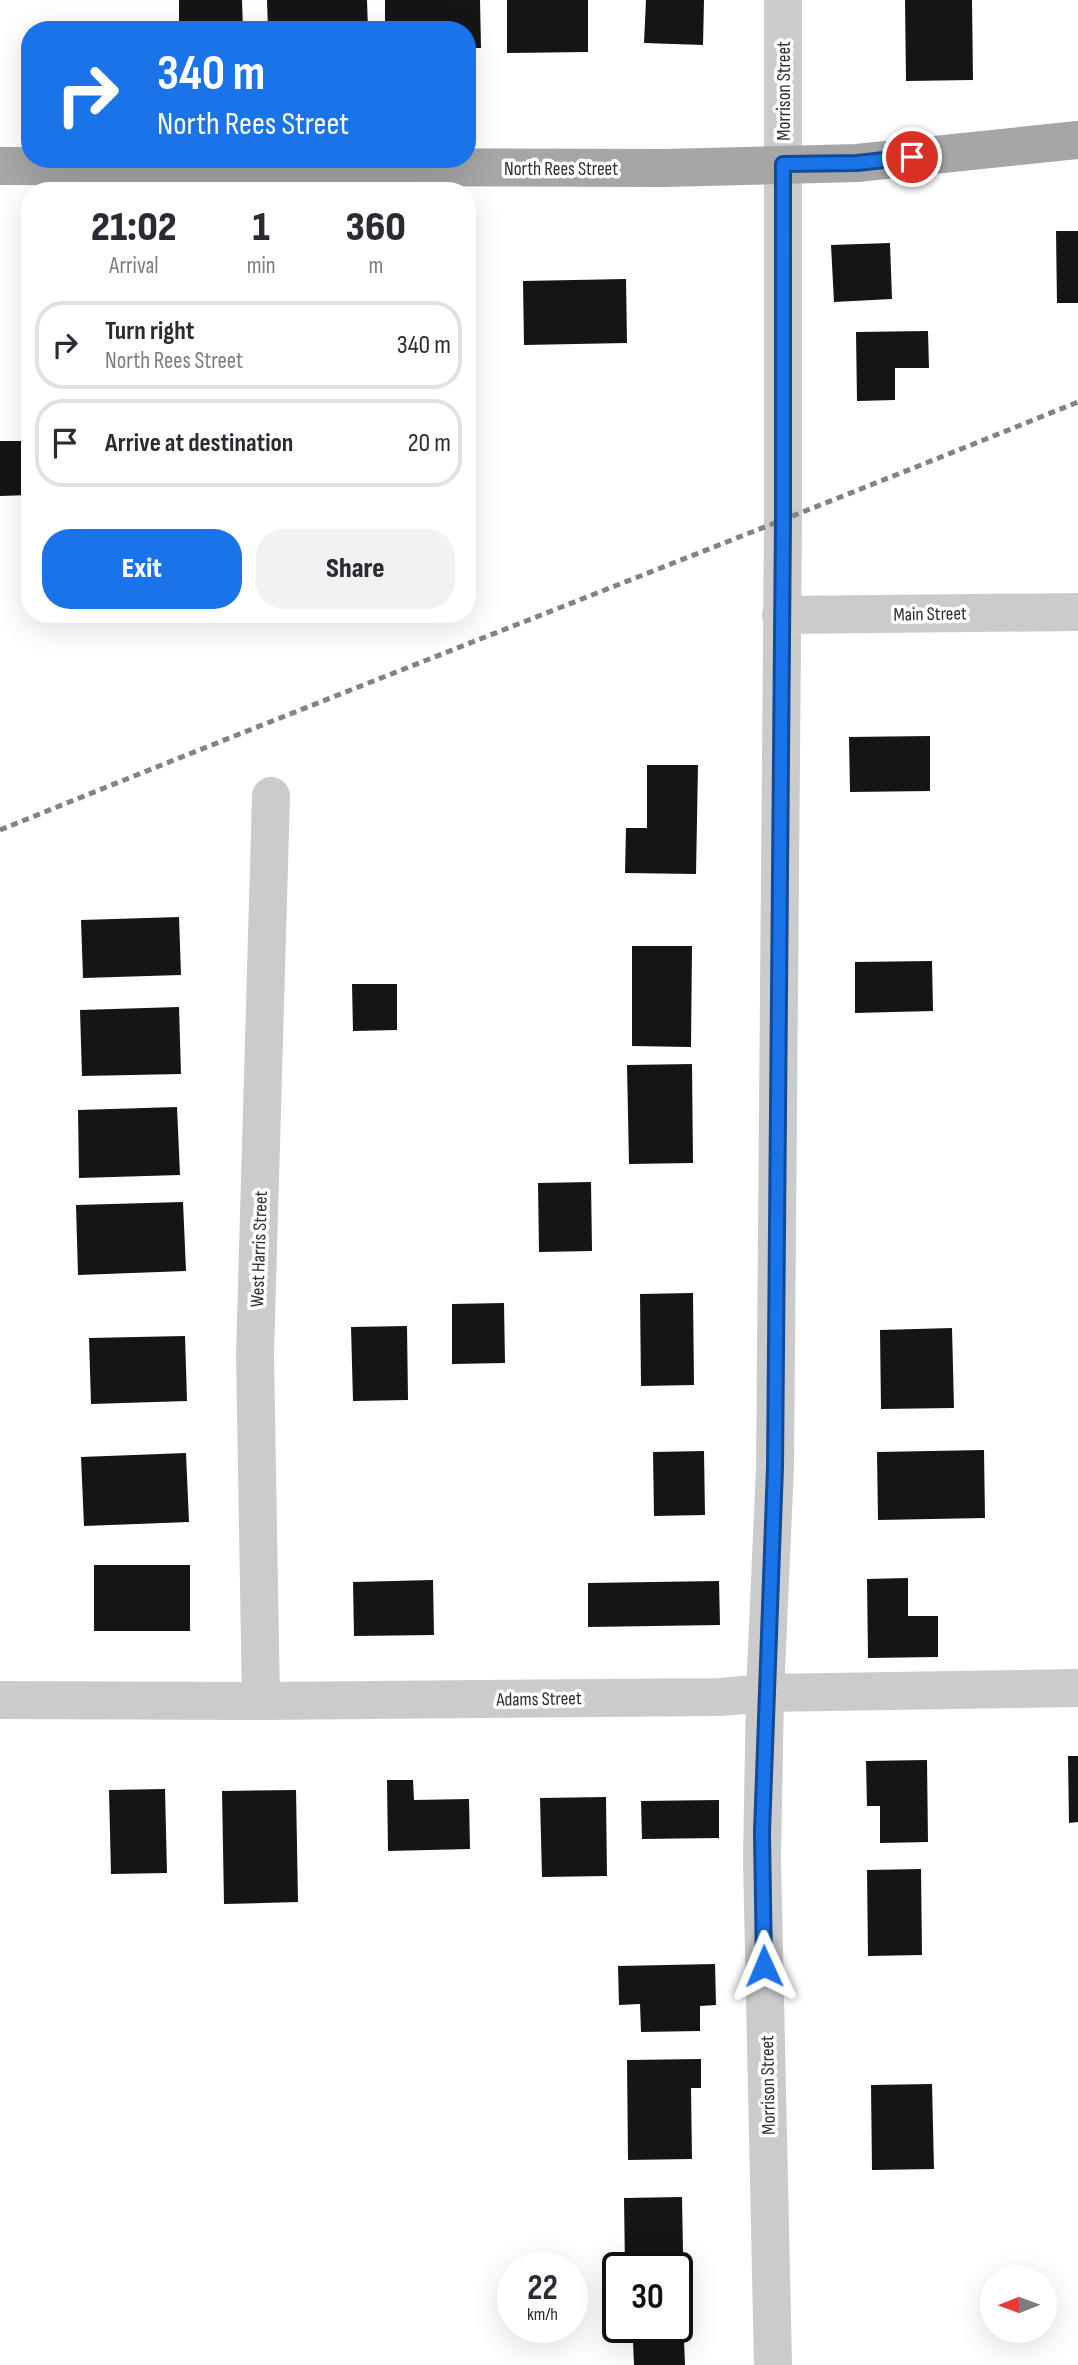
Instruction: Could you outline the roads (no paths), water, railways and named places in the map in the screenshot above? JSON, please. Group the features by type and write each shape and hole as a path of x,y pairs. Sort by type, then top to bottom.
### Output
{"main road":[{"name":"North Rees Street","path":"476,167 665,168 857,163 1078,140"},
{"name":"North Rees Street","path":"0,166 21,166"}],"street":[{"name":"Morrison Street","path":"774,2365 762,1859 765,1693 775,1467 783,0"},
{"name":"Main Street","path":"781,615 1078,612"},
{"name":"West Harris Street","path":"261,1701 255,1354 271,796"},
{"name":"Adams Street","path":"0,1700 261,1701 721,1696 1078,1688"}],"railway":[{"path":"0,830 1078,402"}]}
